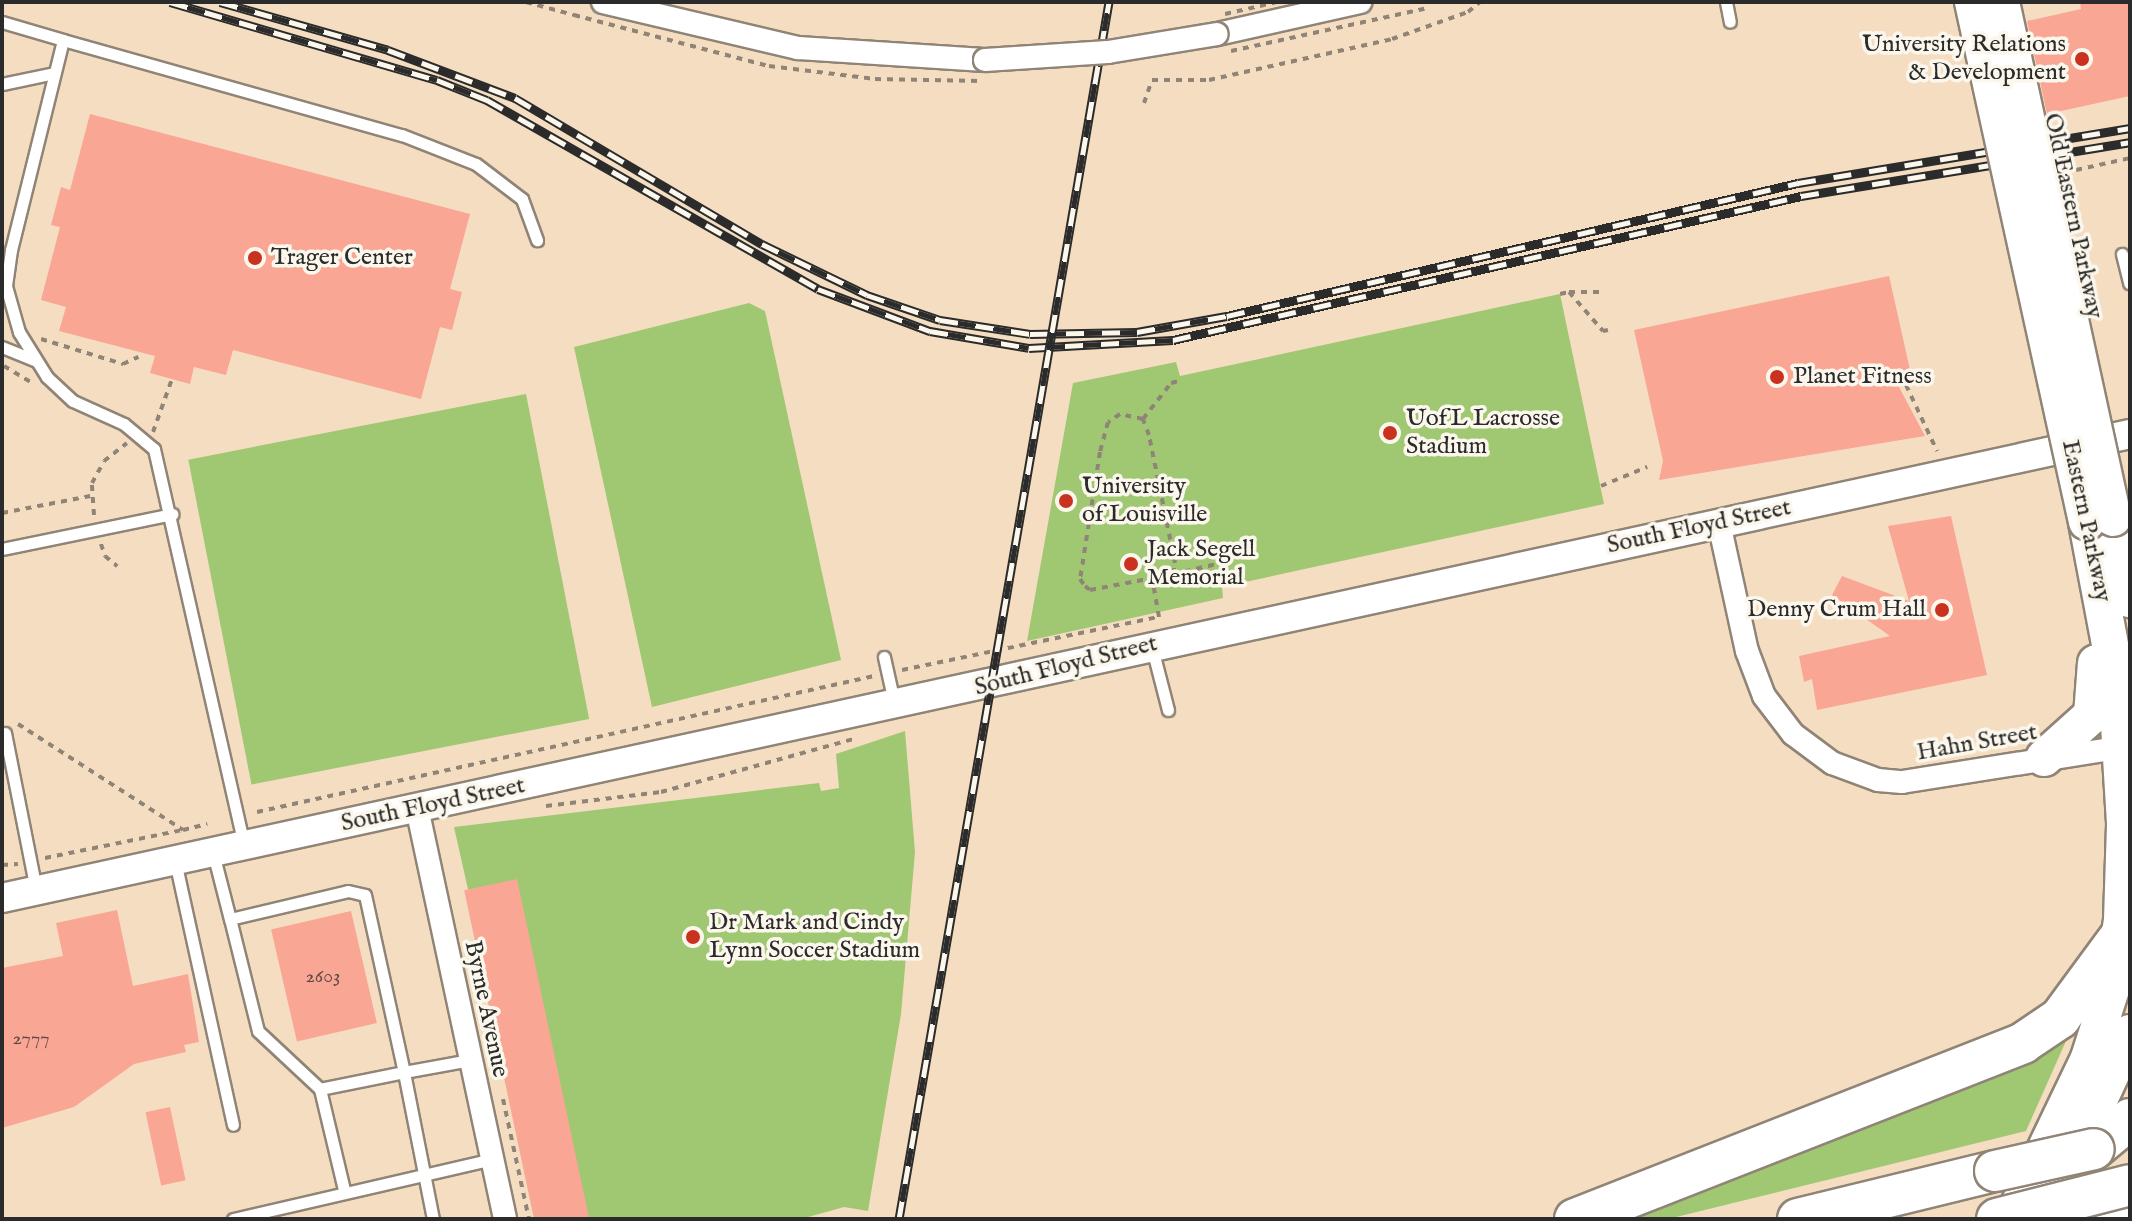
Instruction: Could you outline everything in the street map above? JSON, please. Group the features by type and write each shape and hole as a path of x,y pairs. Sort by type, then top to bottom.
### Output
{"highway":[{"path":"1575,1219 2023,1043 2070,1007 2119,938"},
{"path":"1798,1219 2112,1145 2130,1119"},
{"path":"1997,1219 2128,1200"},
{"path":"2073,1219 2128,1200"}],"main road":[{"name":"Eastern Parkway","path":"1973,2 2100,520 2130,599"},
{"name":"Eastern Parkway","path":"2000,2 2100,520 2098,578 2126,750 2119,938 2111,989 2089,1058 2012,1219"},
{"path":"2044,758 2086,724 2095,708 2098,578"},
{"path":"2044,1219 2130,1033"}],"street":[{"path":"603,2 798,48 985,60 1163,44 1360,2"},
{"name":"Old Eastern Parkway","path":"2000,2 2095,442"},
{"name":"South Floyd Street","path":"2,898 895,707 1151,645 2130,434"},
{"name":"Hahn Street","path":"1719,523 1754,675 1777,716 1811,749 1855,773 1902,782 2044,758 2126,750"},
{"name":"Byrne Avenue","path":"417,808 505,1219"}],"lane":[{"path":"1726,2 1730,22"},
{"path":"2,22 402,135 476,164 522,199 537,240"},
{"path":"63,40 11,250 6,286 19,332 36,361 73,401 144,437 159,461 244,846"},
{"path":"2,84 54,73"},
{"path":"2,259 11,250"},
{"path":"2122,254 2129,283"},
{"path":"2,347 36,361"},
{"path":"2,549 172,514"},
{"path":"1151,645 1168,710"},
{"path":"884,657 895,707"},
{"path":"5,733 37,891"},
{"path":"213,852 258,1031 320,1089 344,1190"},
{"path":"175,861 233,1125"},
{"path":"230,919 348,891 365,895 433,1219"},
{"path":"320,1089 470,1060"},
{"path":"233,1219 344,1190 492,1159"}],"path":[{"path":"526,2 574,15"},
{"path":"1144,103 1152,80 1209,80 1346,49 1432,25 1480,2"},
{"path":"1346,49 1348,58"},
{"path":"2076,170 2130,158"},
{"path":"1569,292 1603,331 1608,330"},
{"path":"1560,294 1600,292"},
{"path":"19,332 123,364 138,357"},
{"path":"1143,419 1171,383 1179,381"},
{"path":"1906,385 1939,453"},
{"path":"1143,419 1120,414 1108,422 1080,579 1090,590 1217,564"},
{"path":"1143,419 1171,540 1173,574"},
{"path":"1601,486 1647,467"},
{"path":"2,513 91,496"},
{"path":"101,541 105,556 117,566"},
{"path":"257,812 888,673 1159,617 1152,578"},
{"path":"15,723 183,830"},
{"path":"530,808 661,792 821,751 872,732"},
{"path":"45,858 207,824"},
{"path":"2,865 20,864"}],"green space":[{"name":"UofL Lacrosse Stadium","path":"1560,294 1604,504 1222,587 1223,598 1027,641 1073,383 1176,362 1180,376"},
{"path":"749,303 765,311 841,660 652,707 574,347"},
{"path":"526,394 589,719 251,785 188,460"},
{"name":"Dr Mark and Cindy Lynn Soccer Stadium","path":"905,731 915,852 901,1014 868,1211 844,1207 801,1219 542,1219 454,827 819,783 821,791 839,788 836,754"},
{"path":"2074,1023 2026,1131 1668,1219 1593,1219"}],"building":[{"name":"University Relations & Development","path":"2080,2 2130,2 2130,96 2047,114 2027,21 2081,9"},
{"name":"Trager Center","path":"90,114 470,214 450,289 462,292 452,330 440,327 421,399 233,350 226,375 194,367 190,384 150,373 155,356 59,331 66,307 41,300 60,227 51,225 61,187 70,190"},
{"name":"Planet Fitness","path":"1889,276 1913,383 1899,387 1925,436 1659,480 1663,461 1634,330"},
{"name":"Denny Crum Hall","path":"1951,516 1987,675 1817,710 1812,679 1804,682 1799,656 1890,636 1832,595 1842,576 1909,601 1888,526"},
{"path":"517,879 589,1219 534,1219 464,890"},
{"path":"117,910 133,986 188,974 199,1042 184,1045 186,1052 134,1064 74,1107 2,1128 2,968 63,956 56,923"},
{"path":"351,911 377,1023 297,1041 271,929"},
{"path":"170,1107 186,1180 161,1186 146,1112"}],"railway":[{"path":"170,2 437,80 487,100 818,289 930,331 1029,348 1173,340 1801,196 2130,142"},
{"path":"220,2 388,50 515,98 762,244 867,295 940,320 1030,334 1137,332 1227,316 1798,183 2130,128"},
{"path":"899,1219 1109,2"}],"place":[{"name":"University Relations & Development","path":"2082,59"},
{"name":"Trager Center","path":"255,258"},
{"name":"Planet Fitness","path":"1777,377"},
{"name":"UofL Lacrosse Stadium","path":"1390,433"},
{"name":"University of Louisville","path":"1066,501"},
{"name":"Jack Segell Memorial","path":"1131,564"},
{"name":"Denny Crum Hall","path":"1942,610"},
{"name":"Dr Mark and Cindy Lynn Soccer Stadium","path":"693,937"}]}
